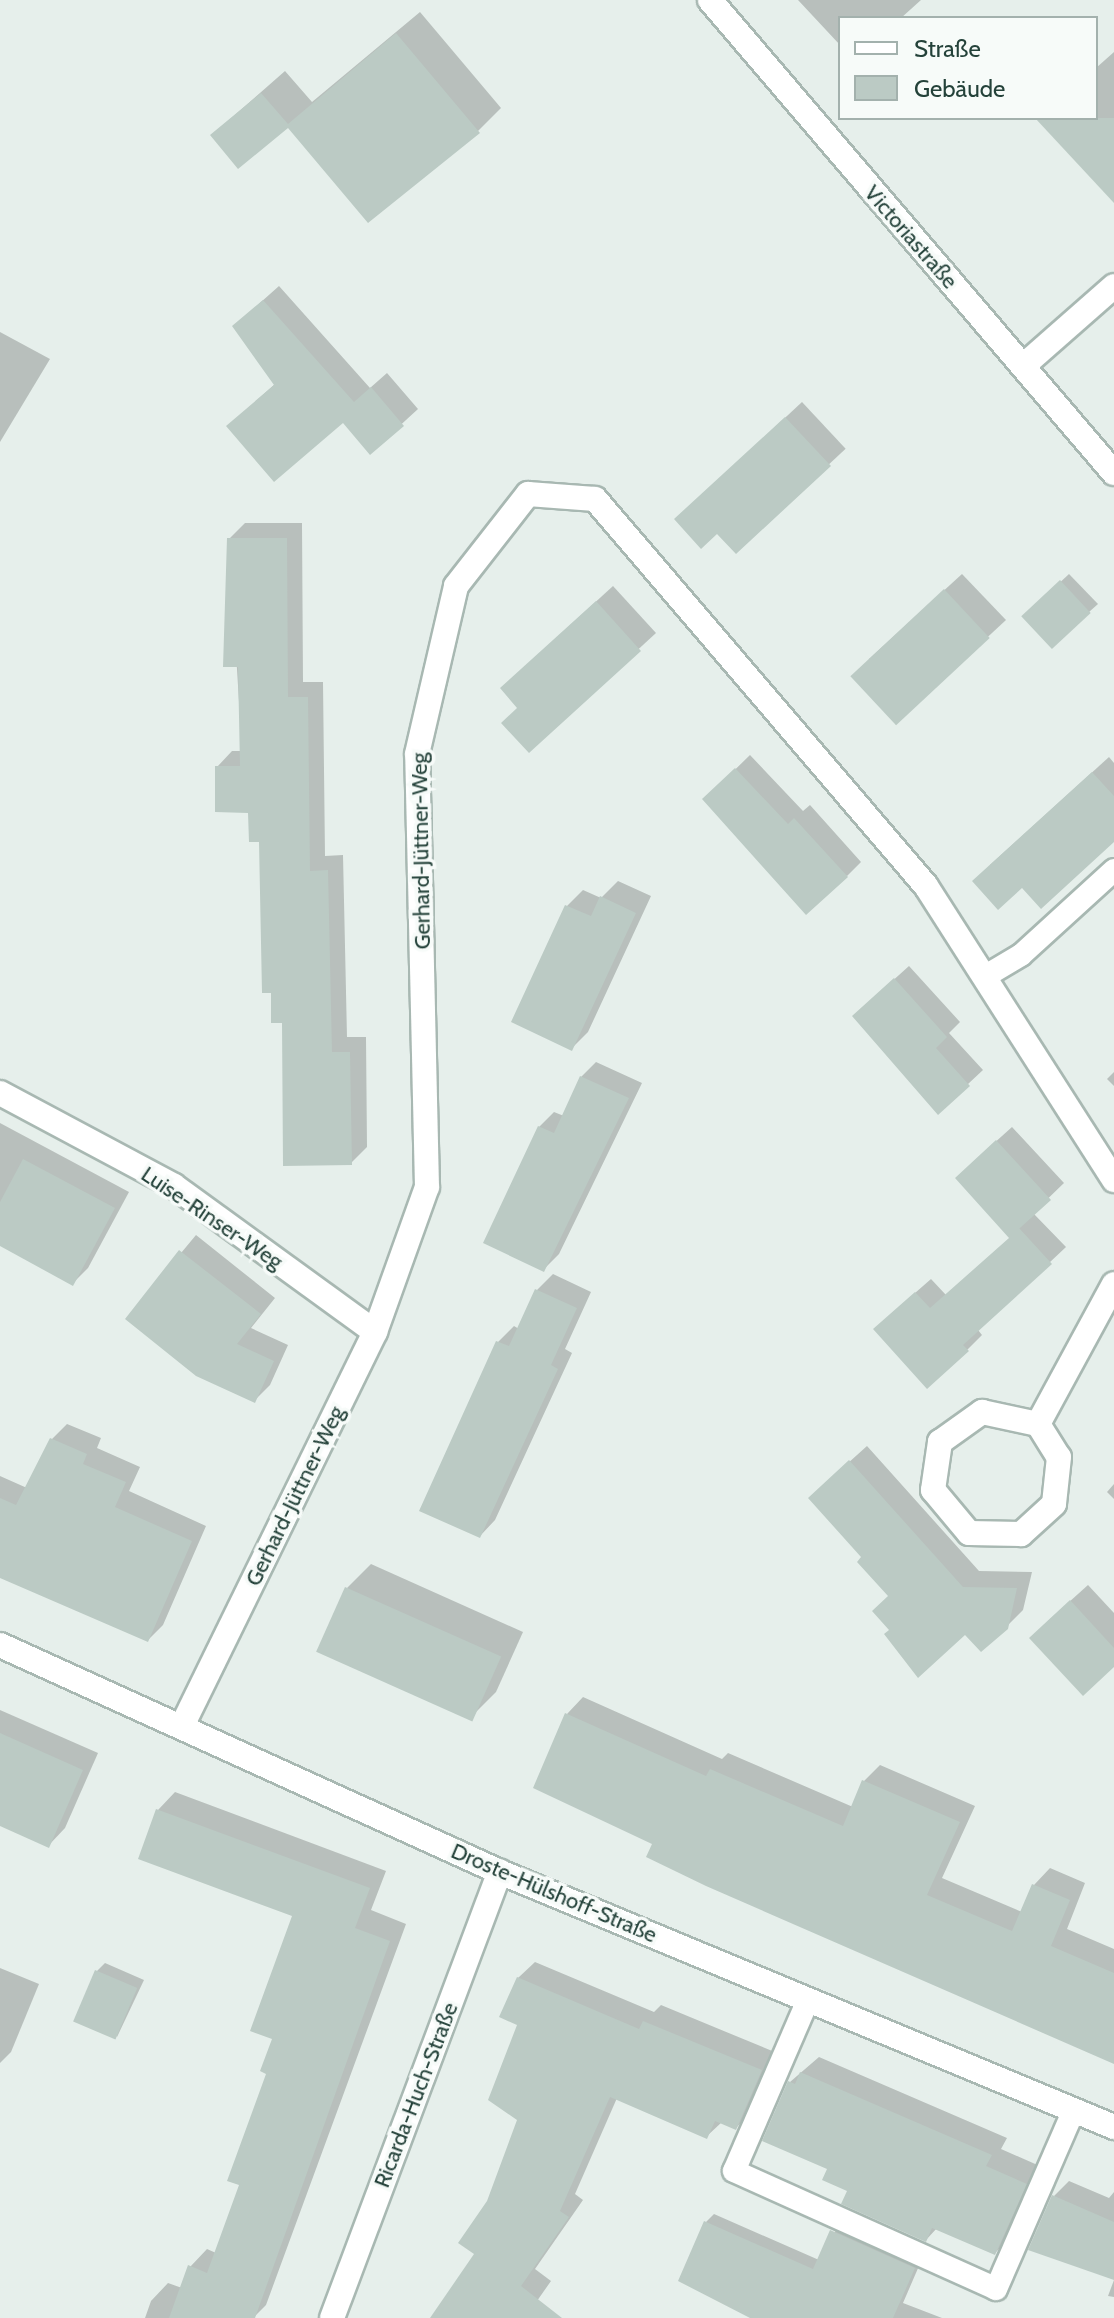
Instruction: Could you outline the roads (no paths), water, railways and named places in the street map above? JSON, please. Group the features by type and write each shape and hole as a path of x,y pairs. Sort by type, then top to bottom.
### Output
{"street":[{"name":"Victoriastraße","path":"710,0 1114,473"},
{"path":"1023,366 1114,286"},
{"name":"Gerhard-Jüttner-Weg","path":"182,1726 375,1332 427,1187 417,754 456,586 528,494 595,499 926,886 1114,1180"},
{"name":"Luise-Rinser-Weg","path":"0,1093 174,1186 375,1332"},
{"path":"1038,1424 1114,1284"},
{"path":"982,1412 1038,1424 1059,1457 1054,1504 1021,1534 969,1533 933,1490 940,1442 982,1412"},
{"name":"Droste-Hülshoff-Straße","path":"0,1645 500,1872 1114,2127"},
{"name":"Ricarda-Huch-Straße","path":"332,2318 500,1872"}],"lane":[{"path":"984,977 1021,955 1114,870"},
{"path":"808,2000 734,2171 996,2289 1074,2110"}]}
